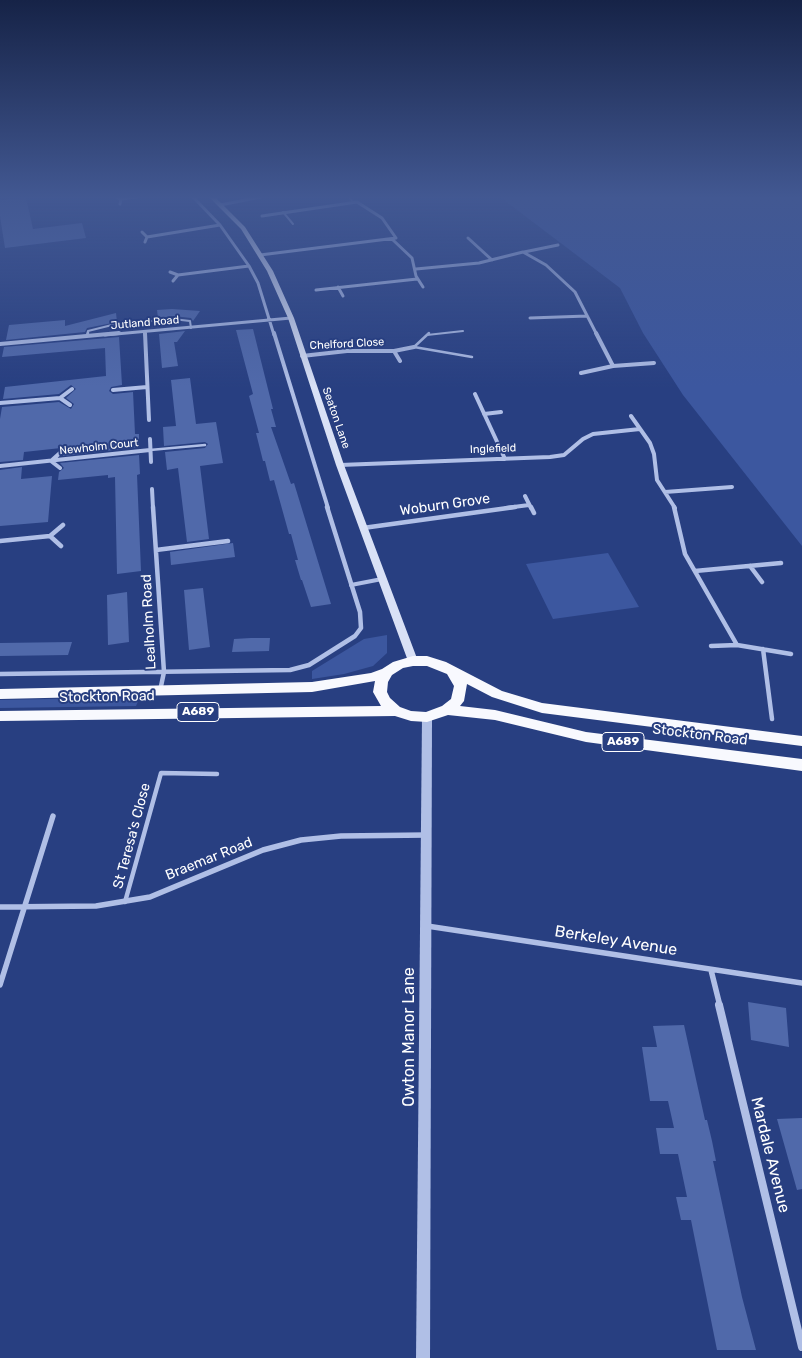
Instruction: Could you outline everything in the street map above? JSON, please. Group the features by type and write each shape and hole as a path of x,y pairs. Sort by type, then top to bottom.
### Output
{"highway":[{"path":"413,661 427,661 452,671 461,686 457,701 447,710 427,716 410,716 395,711 384,701 380,692 380,682 387,672 398,665 413,661"},
{"name":"Stockton Road","path":"452,671 498,694 542,708 802,741"},
{"name":"Stockton Road","path":"0,694 312,687 362,679 387,672"},
{"name":"Stockton Road","path":"447,710 495,715 586,738 802,764"},
{"name":"Stockton Road","path":"0,716 395,711"}],"main road":[{"name":"Seaton Lane","path":"263,260 291,318 302,356 340,464 413,661"}],"street":[{"path":"245,260 258,282 351,585"},
{"path":"413,260 417,278 423,287"},
{"path":"416,269 450,267 490,260"},
{"path":"538,260 562,278 575,292 613,366"},
{"path":"170,272 178,275 249,266"},
{"path":"173,281 178,275"},
{"path":"316,290 417,278"},
{"path":"338,287 343,296"},
{"path":"530,318 587,316"},
{"name":"Jutland Road","path":"0,344 291,318"},
{"path":"145,332 149,420"},
{"name":"Chelford Close","path":"302,356 347,351 394,351 414,347"},
{"name":"Chelford Close","path":"394,351 400,361"},
{"path":"581,373 613,366 654,363"},
{"path":"113,390 147,387"},
{"path":"0,403 60,398 72,389"},
{"path":"475,394 504,459"},
{"path":"60,398 70,405"},
{"path":"484,414 500,412"},
{"path":"631,416 652,449 657,480 676,510 685,554 737,646"},
{"name":"Inglefield","path":"340,464 504,459 564,455 583,439 594,434 640,429"},
{"name":"Newholm Court","path":"150,439 151,462"},
{"name":"Newholm Court","path":"0,466 150,450"},
{"name":"Newholm Court","path":"51,461 61,452"},
{"name":"Newholm Court","path":"51,461 60,468"},
{"path":"665,492 732,487"},
{"name":"Lealholm Road","path":"152,489 164,672 160,691"},
{"path":"524,496 534,513"},
{"name":"Woburn Grove","path":"363,528 529,505"},
{"path":"0,541 50,536 63,525"},
{"path":"50,536 62,546"},
{"path":"156,550 228,541"},
{"path":"694,571 781,563"},
{"path":"750,566 762,582"},
{"name":"Stockton Road","path":"0,674 290,670 309,665 355,636 361,628 361,620 351,585"},
{"path":"711,646 737,646 791,654"},
{"path":"763,649 772,719"},
{"name":"Owton Manor Lane","path":"423,1358 427,716"},
{"path":"0,985 53,816"},
{"name":"Braemar Road","path":"0,906 96,906 125,902 150,897 263,850 301,840 340,836 427,835"},
{"name":"Berkeley Avenue","path":"426,926 802,983"},
{"name":"Mardale Avenue","path":"710,970 802,1347"}],"lane":[{"path":"87,336 88,331 112,325 172,319 190,321 191,328"},
{"path":"463,330 428,333 414,347 429,352 472,357"},
{"path":"150,450 205,444"},
{"path":"351,585 382,579"},
{"name":"St Teresa's Close","path":"125,902 161,773 217,774"}],"shaded area":[{"path":"584,260 802,260 802,546 683,395 643,333 620,288"},
{"path":"608,553 639,607 553,619 526,564"},
{"path":"387,635 387,653 373,666 344,674 312,679 312,671 364,639"},
{"path":"139,699 136,706 0,708 0,700"}],"building":[{"path":"157,310 200,311 193,321 191,318 173,316 158,318"},
{"path":"116,313 117,322 87,328 85,332 6,340 9,325 65,320 65,326"},
{"path":"253,329 273,409 271,409 276,427 271,427 291,484 294,483 331,604 311,607 295,560 298,560 274,480 270,481 265,461 263,461 256,433 259,433 249,396 253,394 236,330"},
{"path":"185,331 177,342 174,342 178,366 162,368 159,334"},
{"path":"119,337 122,385 111,387 109,391 113,394 133,392 135,434 139,434 139,447 63,456 65,452 61,448 24,452 23,460 0,462 0,419 2,407 59,402 71,409 74,404 66,398 76,389 71,385 59,394 3,399 5,387 106,376 105,348 2,357 4,347"},
{"path":"190,378 196,424 216,422 223,463 200,466 209,539 187,542 178,468 167,470 165,452 205,448 208,444 205,442 164,446 163,427 176,426 171,380"},
{"path":"139,455 140,474 137,475 141,571 117,574 115,477 108,478 108,475 58,480 59,472 64,468 60,463"},
{"path":"22,467 21,479 52,476 48,522 0,526 0,470"},
{"path":"233,543 235,557 171,565 170,552"},
{"path":"203,588 210,647 189,650 184,590"},
{"path":"127,592 129,642 108,645 107,595"},
{"path":"270,638 269,651 232,652 234,639"},
{"path":"72,642 68,655 0,656 0,643"},
{"path":"748,1002 786,1008 789,1047 751,1040"},
{"path":"684,1025 705,1120 707,1120 712,1141 716,1161 713,1161 742,1297 756,1350 717,1350 691,1220 681,1220 676,1197 687,1197 678,1154 660,1154 656,1128 674,1128 668,1101 650,1101 642,1047 657,1047 653,1026"},
{"path":"802,1118 802,1189 797,1190 777,1119"}]}
